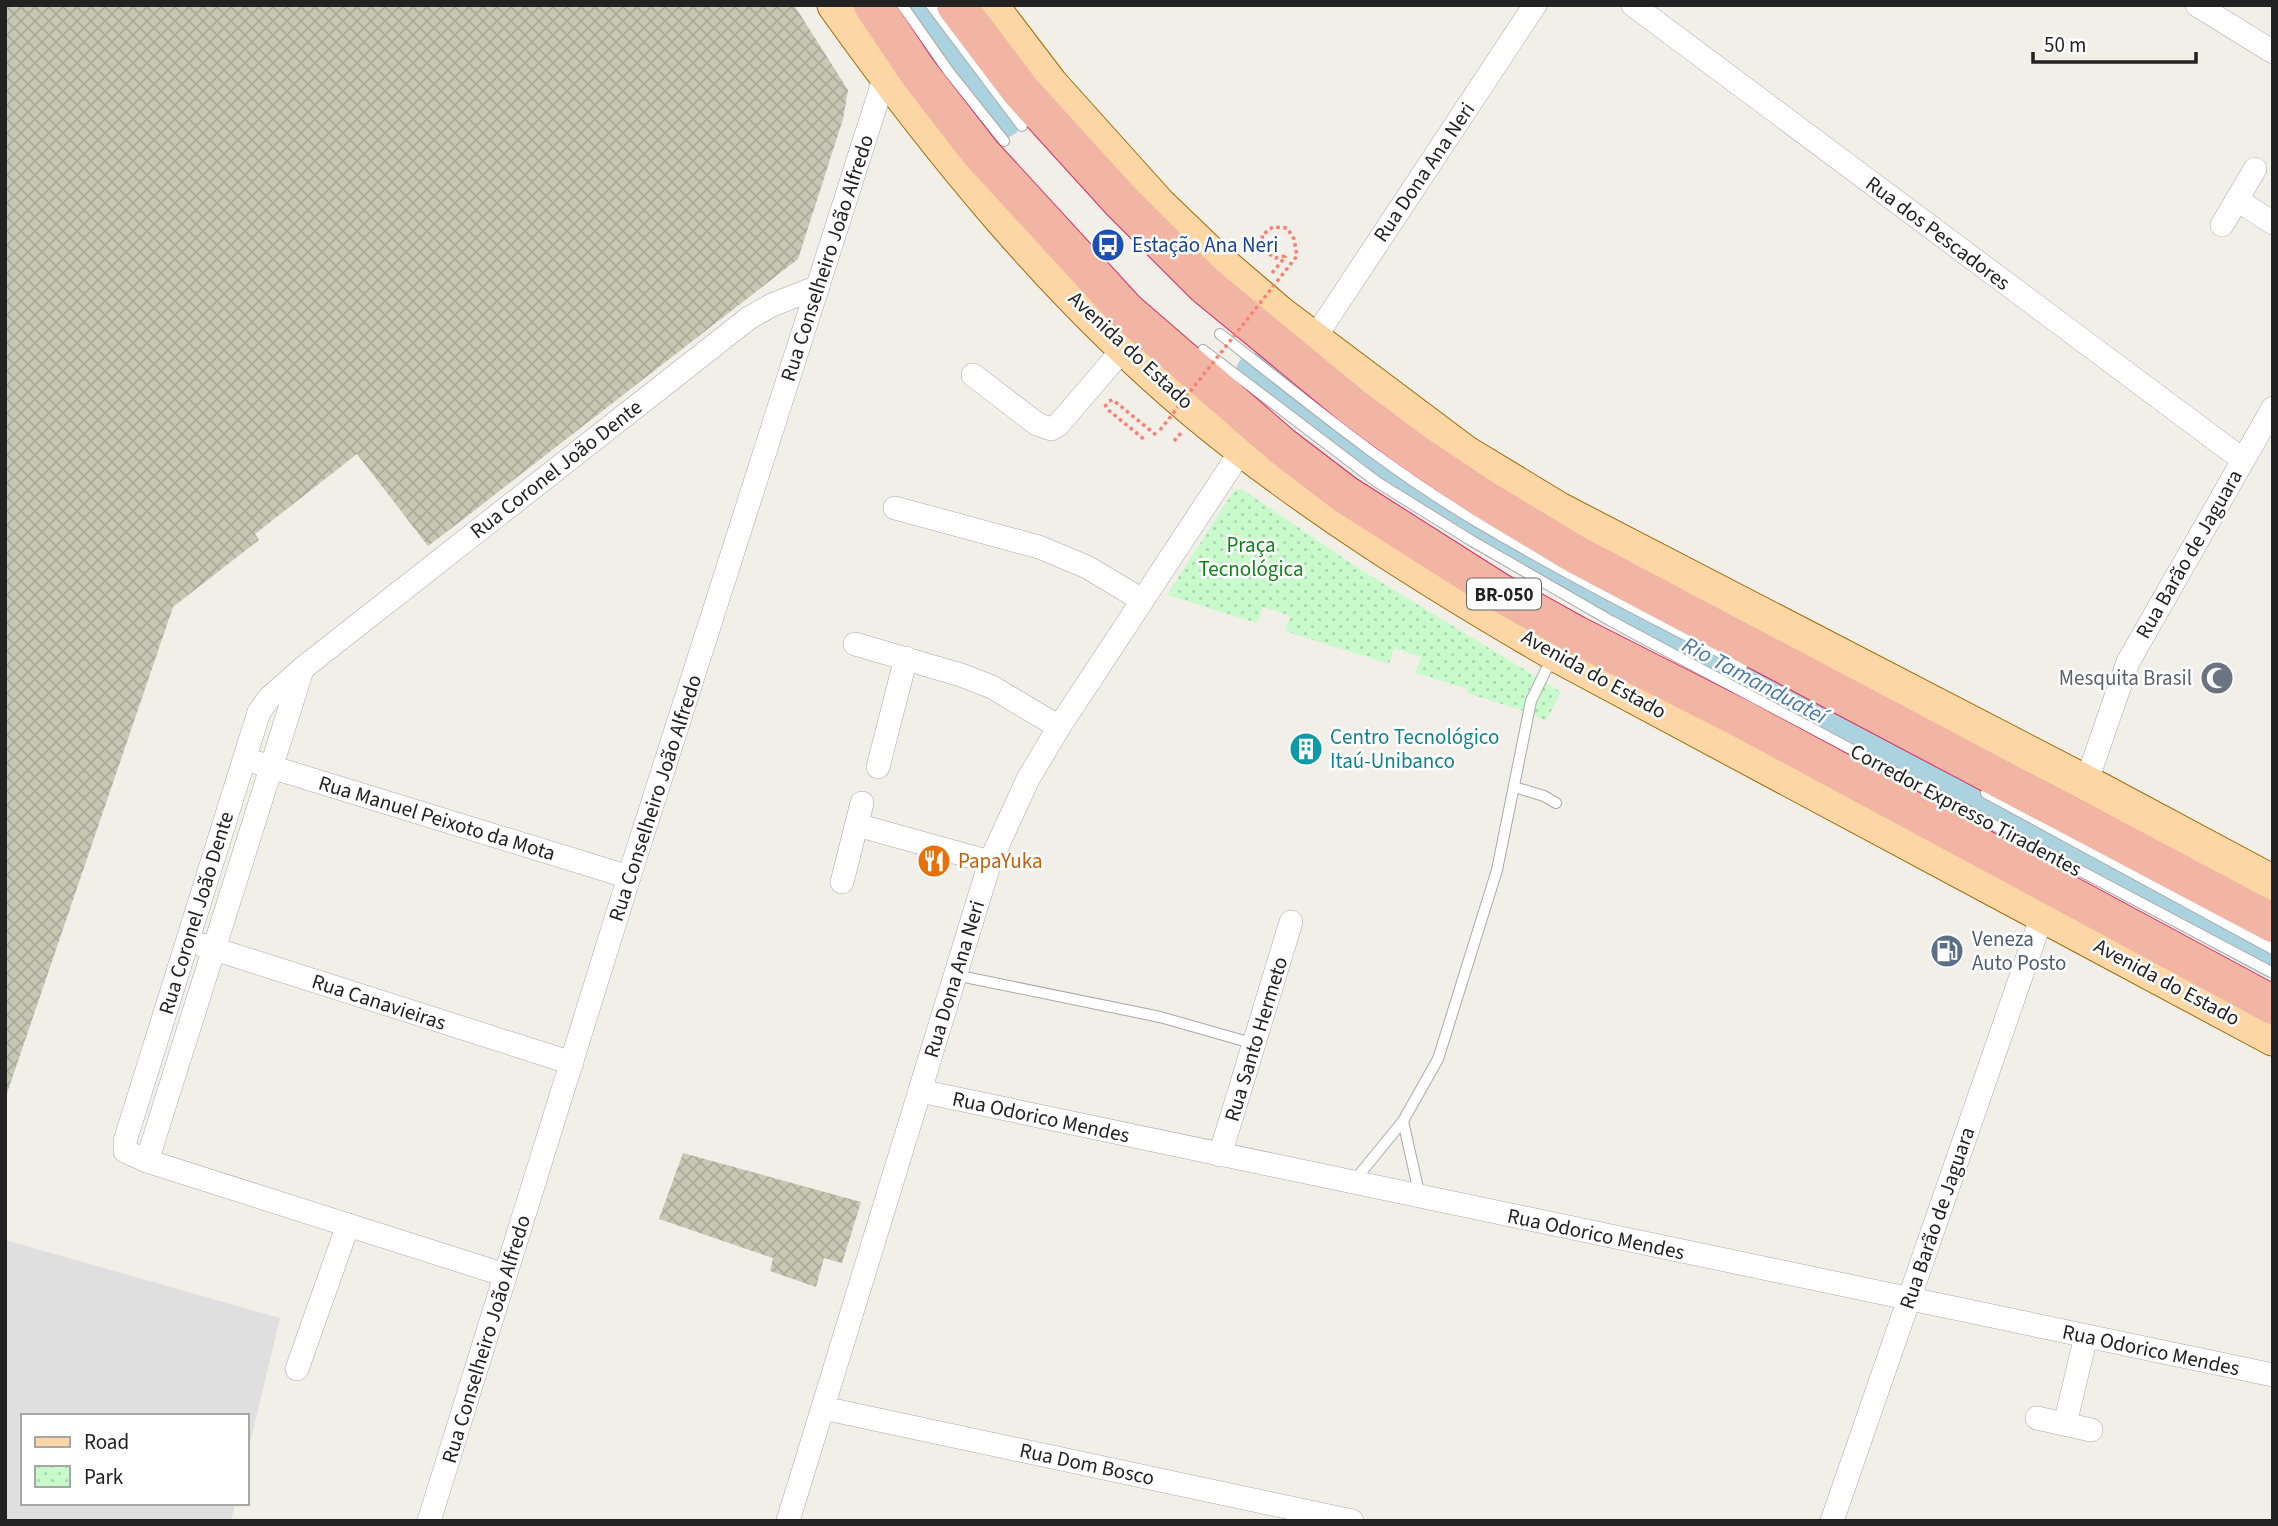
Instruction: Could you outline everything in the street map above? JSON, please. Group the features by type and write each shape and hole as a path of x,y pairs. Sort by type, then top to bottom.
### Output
{"highway":[{"name":"Avenida do Estado","path":"873,5 918,72 980,152 1125,311 1273,438 1346,495 1497,591 1576,635 1742,719 2273,1005"},
{"path":"956,5 1021,91 1121,201 1205,285 1353,407 1412,451 1482,498 1575,554 2273,923"}],"main road":[{"name":"Avenida do Estado","path":"835,5 885,76 976,190 1076,301 1191,407 1375,544 1455,596 1558,655 2273,1038"},
{"path":"990,5 1051,85 1158,204 1254,293 1465,453 1559,510 2273,883"}],"street":[{"name":"Rua Dona Ana Neri","path":"1314,339 1535,5"},
{"name":"Rua dos Pescadores","path":"1633,5 2243,460"},
{"path":"2197,5 2273,52"},
{"name":"Rua Conselheiro João Alfredo","path":"429,1521 629,877 885,76"},
{"path":"2222,225 2255,169"},
{"path":"2236,200 2273,223"},
{"name":"Rua Coronel João Dente","path":"505,1275 147,1161 125,1151 125,1141 186,940 260,712 269,698 303,668 749,318 772,305 818,287"},
{"path":"973,375 1037,424 1051,429 1058,425 1125,347"},
{"name":"Rua Barão de Jaguara","path":"2086,783 2128,662 2273,408"},
{"name":"Rua Dona Ana Neri","path":"788,1521 990,862 1028,779 1059,727 1243,448"},
{"path":"895,508 1039,547 1087,567 1142,600"},
{"path":"855,644 961,674 992,687 1059,727"},
{"path":"878,767 906,658"},
{"name":"Rua Coronel João Dente","path":"147,1161 303,668"},
{"name":"Rua Manuel Peixoto da Mota","path":"244,759 629,877"},
{"path":"842,883 860,814 990,862"},
{"name":"Rua Barão de Jaguara","path":"1832,1521 2042,916"},
{"name":"Rua Santo Hermeto","path":"1220,1155 1292,922"},
{"name":"Rua Canavieiras","path":"186,940 572,1063"},
{"name":"Rua Odorico Mendes","path":"920,1091 2273,1375"},
{"path":"296,1369 348,1225"},
{"path":"2065,1424 2086,1336"},
{"name":"Rua Dom Bosco","path":"823,1408 1298,1515 1352,1521"},
{"path":"2037,1418 2091,1430"}],"lane":[{"path":"902,5 949,72 1004,141"},
{"path":"931,5 1022,126"},
{"path":"1220,334 1377,456 1480,524 1753,669"},
{"name":"Corredor Expresso Tiradentes","path":"1203,350 1377,482 1483,547 1747,694 2273,973"},
{"path":"1353,1183 1403,1121 1438,1059 1497,870 1531,701 1546,670 1558,655"},
{"name":"Corredor Expresso Tiradentes","path":"1971,785 2273,948"},
{"path":"1514,787 1544,796 1556,803"},
{"path":"955,975 1160,1017 1255,1044"},
{"path":"1403,1121 1420,1197"}],"path":[{"path":"1160,430 1297,256 1294,239 1287,228 1273,227 1262,235 1264,250 1275,258 1286,256"},
{"path":"1113,400 1156,435"},
{"path":"1107,409 1145,440"}],"shaded area":[{"path":"5,5 794,5 848,90 843,119 798,259 457,524 428,546 357,454 255,534 259,540 173,607 5,1099"},
{"path":"683,1153 861,1202 842,1263 824,1258 816,1287 770,1271 773,1258 659,1219"},
{"path":"5,1240 280,1318 248,1452 248,1414 21,1414 21,1505 235,1505 231,1521 5,1521"}],"green space":[{"name":"Praça Tecnológica","path":"1235,489 1243,490 1358,568 1561,692 1546,721 1467,693 1468,689 1415,673 1421,657 1394,648 1389,664 1285,631 1290,616 1263,607 1257,623 1167,595"}],"waterway":[{"name":"Rio Tamanduateí","path":"912,5 939,45 1003,119"},
{"name":"Rio Tamanduateí","path":"1255,372 1372,462 1482,532 2273,959"}],"place":[{"name":"Estação Ana Neri","path":"1108,245"},
{"name":"Mesquita Brasil","path":"2217,678"},
{"name":"Centro Tecnológico Itaú-Unibanco","path":"1306,749"},
{"name":"PapaYuka","path":"934,861"},
{"name":"Veneza Auto Posto","path":"1947,951"}]}
